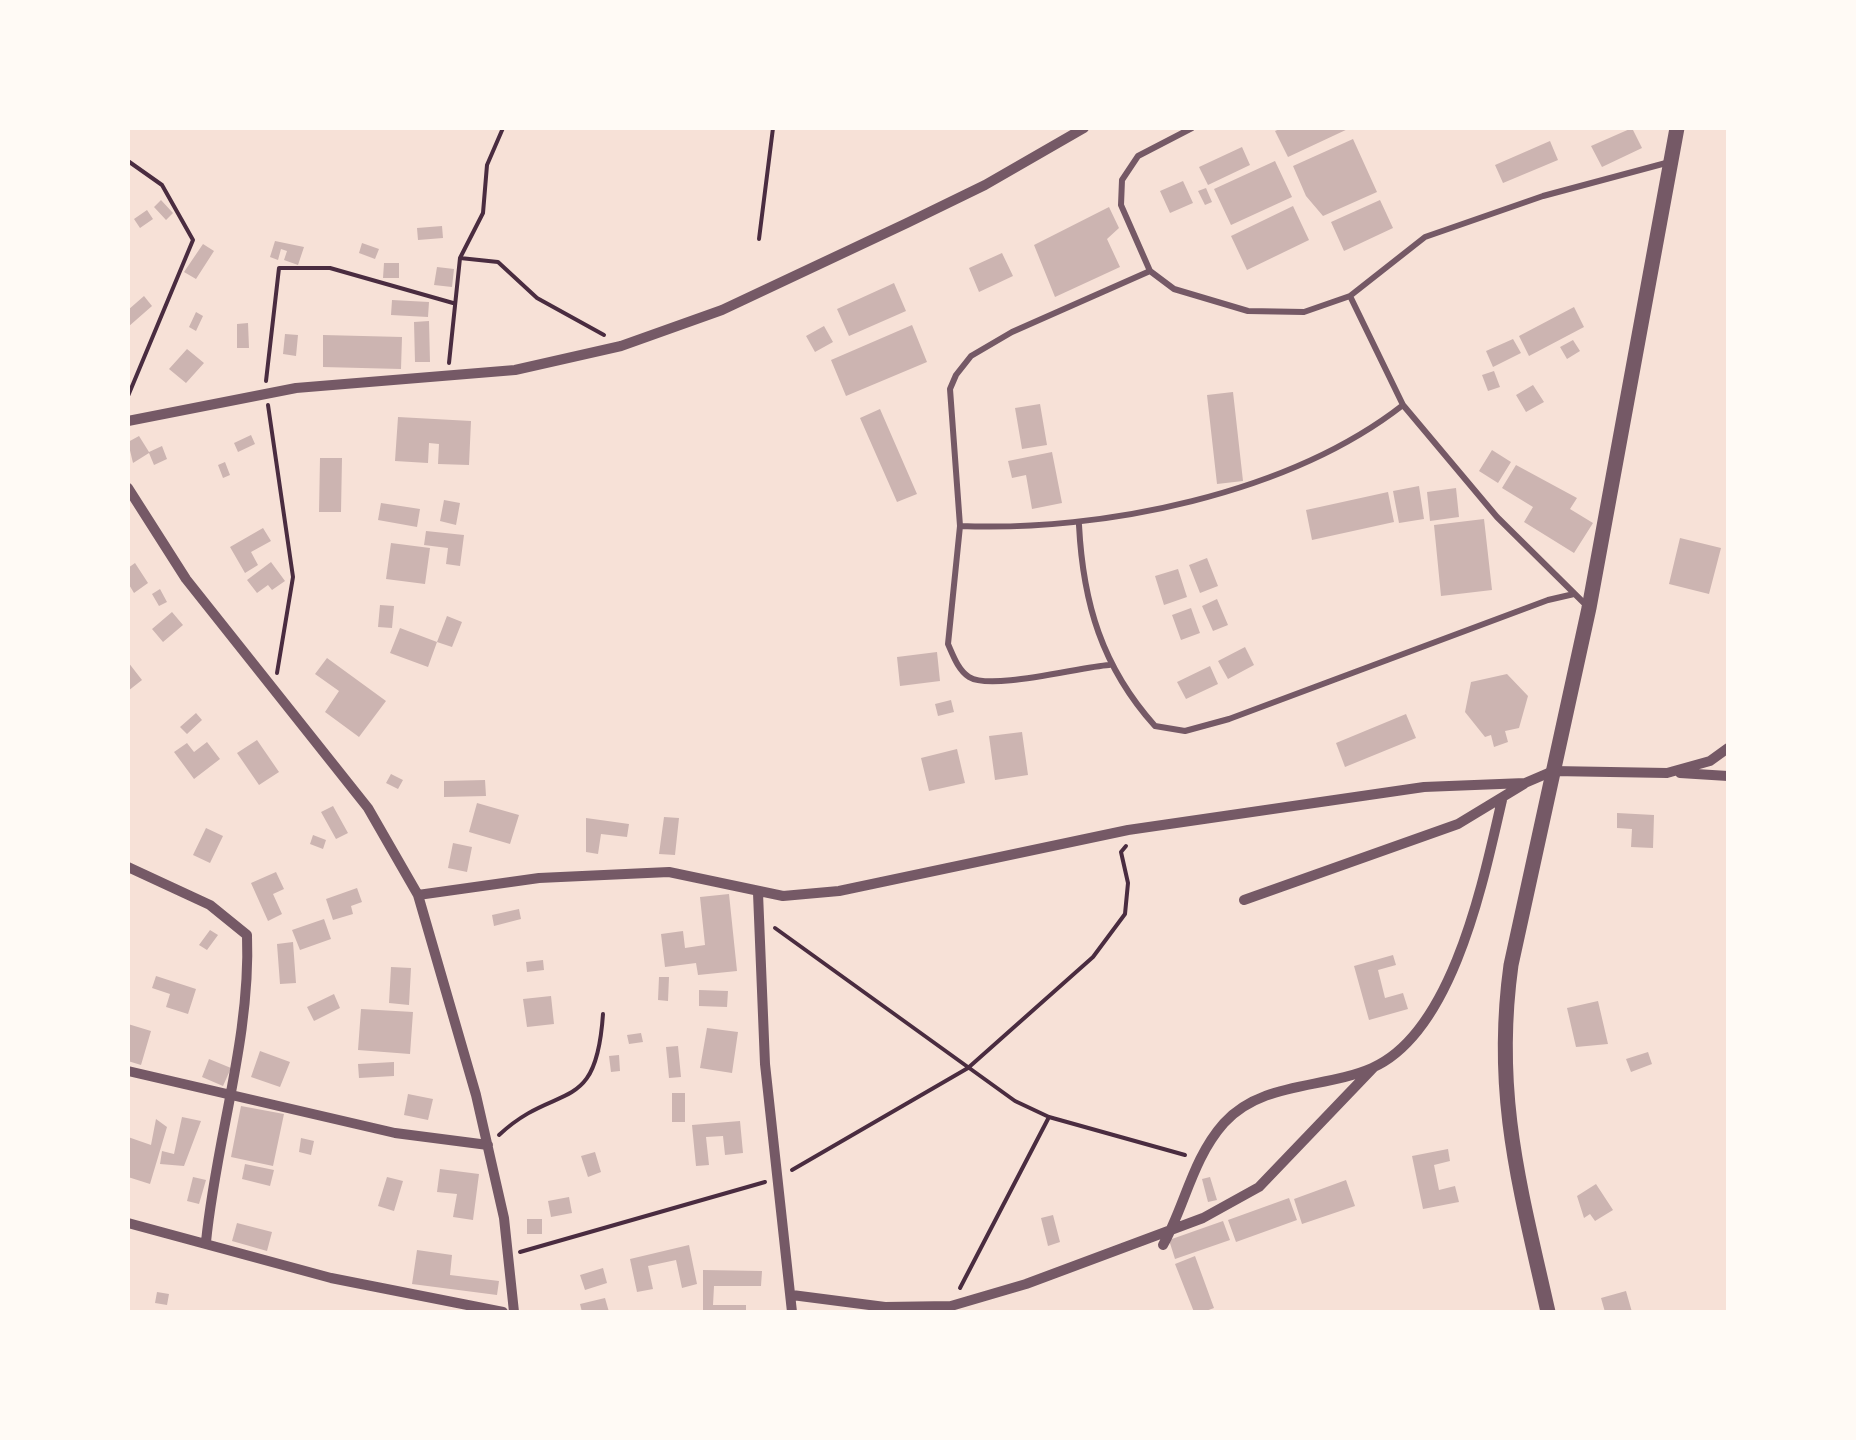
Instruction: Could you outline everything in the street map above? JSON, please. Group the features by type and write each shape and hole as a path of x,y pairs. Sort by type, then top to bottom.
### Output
{"street":[{"path":"128,421 265,393 550,364 621,346 722,310 907,223 985,185 1084,128"},
{"path":"1548,1312 1511,1148 1502,1068 1510,965 1588,608 1677,128"},
{"path":"128,488 186,579 368,808 418,895 488,1145 504,1218 514,1312"},
{"path":"1667,772 1710,761 1728,748"},
{"path":"1244,900 1458,824 1525,783 1553,772 1728,776"},
{"path":"418,895 539,878 669,872 783,896 839,891 1128,830 1424,787 1525,783"},
{"path":"792,1296 885,1307 950,1306 1026,1284 1226,1209 1259,1187 1374,1067 1418,1028 1471,929 1502,800"},
{"path":"128,867 201,900 234,920 247,934 239,1047 206,1242"},
{"path":"758,892 765,1064 792,1312"},
{"path":"1163,1246 1173,1228 1180,1200 1223,1124 1264,1096 1374,1067"},
{"path":"128,1071 396,1133 488,1145"},
{"path":"128,1222 331,1278 504,1312"}],"lane":[{"path":"1192,128 1138,156 1122,180 1120,205 1150,271 1174,289 1248,311 1304,312 1350,296 1438,231 1543,196 1669,162"},
{"path":"1109,665 988,683 969,676 948,644 960,526 950,400 956,375 971,356 1012,332 1150,271"},
{"path":"1350,296 1403,405 1497,517 1588,608"},
{"path":"960,526 1028,529 1079,525 1180,504 1264,477 1353,438 1403,405"},
{"path":"1079,525 1086,591 1109,665 1155,726 1185,731 1229,719 1548,600 1574,594"}],"path":[{"path":"448,373 460,258 483,213 487,165 503,128"},
{"path":"760,239 773,128"},
{"path":"128,161 162,185 193,240 128,396"},
{"path":"460,258 498,262 538,298 621,346"},
{"path":"273,692 293,577 278,456 265,393 280,268 330,268 453,302"},
{"path":"507,1255 780,1177 968,1068 1111,937 1125,914 1128,883 1121,852 1132,838"},
{"path":"759,916 1015,1101 1049,1117 1200,1160"},
{"path":"488,1145 525,1115 576,1092 591,1078 601,1044 603,1014"},
{"path":"950,1306 1049,1117"}],"building":[{"path":"1350,128 1288,157 1275,131"},
{"path":"1632,128 1642,148 1602,167 1591,146"},
{"path":"1353,139 1377,192 1323,216 1306,196 1293,166"},
{"path":"1550,141 1558,160 1503,183 1495,165"},
{"path":"1242,147 1250,165 1208,185 1199,167"},
{"path":"1275,161 1292,197 1231,225 1214,189"},
{"path":"1183,181 1193,203 1170,213 1160,191"},
{"path":"1206,188 1212,202 1205,205 1198,191"},
{"path":"161,200 173,213 166,220 154,207"},
{"path":"1380,200 1393,228 1344,251 1331,222"},
{"path":"1293,206 1309,240 1247,270 1231,236"},
{"path":"1109,207 1119,228 1107,239 1120,267 1055,297 1034,245"},
{"path":"147,210 153,219 140,228 134,219"},
{"path":"442,226 443,238 418,240 417,228"},
{"path":"275,241 304,247 298,265 284,260 287,251 281,249 278,260 270,257"},
{"path":"362,243 379,249 375,259 359,253"},
{"path":"203,244 214,251 196,279 184,272"},
{"path":"1002,253 1013,276 979,292 969,268"},
{"path":"384,263 399,263 399,278 383,278"},
{"path":"437,267 454,269 452,287 434,285"},
{"path":"894,283 906,311 849,336 837,309"},
{"path":"144,296 152,306 128,327 128,310"},
{"path":"392,300 429,302 428,317 391,315"},
{"path":"1574,307 1584,327 1529,356 1519,336"},
{"path":"196,312 203,316 196,331 189,327"},
{"path":"429,321 430,362 415,362 414,322"},
{"path":"248,323 249,348 237,348 237,324"},
{"path":"912,325 927,362 846,396 831,360"},
{"path":"824,326 833,342 815,352 806,336"},
{"path":"285,334 298,335 296,356 283,354"},
{"path":"323,335 402,337 401,369 323,367"},
{"path":"1513,339 1521,353 1493,367 1486,351"},
{"path":"1573,340 1580,351 1567,359 1560,347"},
{"path":"187,349 204,363 186,383 169,369"},
{"path":"1494,371 1500,387 1488,391 1482,375"},
{"path":"1533,385 1544,402 1526,412 1516,395"},
{"path":"1233,392 1243,481 1217,484 1207,395"},
{"path":"1040,404 1047,445 1022,449 1015,408"},
{"path":"880,409 917,494 897,502 860,418"},
{"path":"398,417 471,421 469,465 438,464 439,444 429,443 428,463 395,461"},
{"path":"251,435 255,444 238,452 234,443"},
{"path":"139,436 149,452 162,446 167,459 154,465 149,453 133,463 128,442"},
{"path":"1492,450 1511,462 1498,483 1479,471"},
{"path":"1052,452 1062,503 1032,509 1026,475 1012,478 1008,461"},
{"path":"320,458 342,458 341,512 319,512"},
{"path":"225,462 230,475 223,478 218,465"},
{"path":"1516,465 1577,498 1570,509 1593,523 1574,553 1524,522 1533,507 1502,488"},
{"path":"1419,486 1424,519 1399,523 1393,491"},
{"path":"1456,488 1459,517 1430,521 1427,492"},
{"path":"1388,492 1394,522 1312,540 1306,510"},
{"path":"444,500 460,503 456,525 440,521"},
{"path":"381,503 420,509 417,527 378,520"},
{"path":"1484,519 1492,590 1441,596 1434,525"},
{"path":"263,528 271,541 251,552 258,565 245,573 230,547"},
{"path":"426,531 464,535 460,566 446,564 448,548 424,545"},
{"path":"1680,538 1721,548 1709,594 1669,584"},
{"path":"391,543 430,548 425,584 386,579"},
{"path":"1207,558 1218,586 1200,593 1189,565"},
{"path":"271,562 285,581 272,590 268,585 257,593 247,580"},
{"path":"135,563 148,583 134,593 128,583 128,568"},
{"path":"1178,569 1187,597 1164,605 1155,576"},
{"path":"160,589 167,602 159,606 152,594"},
{"path":"1217,599 1228,625 1213,631 1202,606"},
{"path":"380,605 394,606 392,628 378,627"},
{"path":"1191,608 1200,633 1181,640 1172,615"},
{"path":"172,612 183,625 163,642 152,629"},
{"path":"447,616 462,622 452,647 437,642"},
{"path":"400,628 437,642 428,667 390,653"},
{"path":"1245,647 1254,665 1228,679 1218,661"},
{"path":"937,652 940,681 900,686 897,657"},
{"path":"327,658 386,701 359,737 325,712 339,691 315,674"},
{"path":"128,662 142,680 128,691"},
{"path":"1210,666 1218,684 1186,699 1177,682"},
{"path":"1507,674 1528,696 1519,728 1505,731 1508,742 1494,747 1491,735 1485,737 1465,712 1471,682"},
{"path":"951,700 954,712 938,716 935,704"},
{"path":"196,713 202,720 187,734 180,727"},
{"path":"1406,714 1416,738 1345,767 1336,743"},
{"path":"1022,732 1028,775 995,780 989,736"},
{"path":"257,740 279,772 259,785 237,753"},
{"path":"207,742 220,759 194,779 174,752 187,743 194,752"},
{"path":"957,749 965,783 929,791 921,758"},
{"path":"391,774 403,780 398,789 386,783"},
{"path":"485,780 486,796 444,797 444,781"},
{"path":"477,803 519,815 510,844 469,832"},
{"path":"333,806 348,833 336,839 321,812"},
{"path":"1617,813 1654,815 1653,848 1631,847 1632,829 1617,828"},
{"path":"664,817 679,818 675,855 659,854"},
{"path":"586,818 629,824 627,837 601,834 598,854 586,852"},
{"path":"206,828 223,836 210,863 193,855"},
{"path":"313,835 326,840 323,849 310,844"},
{"path":"453,843 472,847 467,872 448,868"},
{"path":"276,872 284,889 273,894 282,914 268,921 251,883"},
{"path":"357,888 362,902 351,906 353,914 333,920 326,899"},
{"path":"729,894 737,971 698,975 696,963 665,967 661,934 683,931 685,948 705,945 700,897"},
{"path":"519,909 521,919 494,926 492,915"},
{"path":"324,919 331,939 300,950 292,930"},
{"path":"210,930 218,935 207,950 199,945"},
{"path":"293,942 296,983 280,984 277,944"},
{"path":"1393,955 1396,965 1378,970 1385,998 1403,993 1408,1009 1369,1020 1354,966"},
{"path":"543,960 544,970 527,972 526,962"},
{"path":"391,967 411,968 409,1005 389,1003"},
{"path":"156,976 196,989 188,1014 166,1007 170,994 152,988"},
{"path":"659,977 669,977 668,1001 658,1000"},
{"path":"699,990 728,991 727,1007 699,1006"},
{"path":"334,994 340,1008 314,1021 307,1007"},
{"path":"551,996 554,1024 527,1027 523,999"},
{"path":"1598,1001 1608,1044 1576,1047 1567,1008"},
{"path":"361,1009 413,1012 410,1054 358,1050"},
{"path":"128,1024 151,1031 141,1065 128,1061"},
{"path":"707,1028 738,1032 732,1073 700,1068"},
{"path":"641,1033 643,1042 629,1044 627,1035"},
{"path":"678,1046 681,1077 669,1078 666,1047"},
{"path":"260,1051 290,1062 280,1087 251,1077"},
{"path":"1648,1052 1652,1064 1631,1072 1626,1059"},
{"path":"619,1055 620,1071 611,1072 609,1056"},
{"path":"209,1059 231,1068 223,1086 202,1077"},
{"path":"394,1062 394,1076 359,1078 358,1064"},
{"path":"672,1093 685,1093 685,1122 672,1122"},
{"path":"408,1094 433,1099 428,1120 404,1115"},
{"path":"241,1106 284,1114 273,1166 231,1157"},
{"path":"182,1117 201,1121 184,1166 160,1164 162,1151 174,1154"},
{"path":"156,1119 167,1127 150,1184 128,1177 128,1137 151,1145"},
{"path":"740,1121 743,1153 725,1155 723,1136 706,1137 709,1165 696,1166 692,1125"},
{"path":"301,1138 314,1141 311,1155 299,1152"},
{"path":"1448,1149 1450,1161 1434,1165 1439,1190 1455,1186 1459,1202 1423,1209 1412,1156"},
{"path":"595,1152 601,1172 588,1177 581,1156"},
{"path":"245,1164 274,1170 270,1186 242,1179"},
{"path":"440,1169 479,1174 473,1220 453,1217 457,1194 437,1192"},
{"path":"193,1177 206,1180 199,1204 187,1201"},
{"path":"387,1177 403,1181 394,1211 378,1206"},
{"path":"1210,1177 1217,1200 1208,1202 1202,1179"},
{"path":"1346,1180 1355,1206 1302,1224 1294,1199"},
{"path":"1596,1184 1613,1210 1595,1221 1590,1214 1584,1218 1577,1196"},
{"path":"569,1197 572,1213 551,1217 548,1201"},
{"path":"1289,1198 1297,1220 1236,1242 1228,1220"},
{"path":"1053,1215 1060,1242 1048,1246 1041,1218"},
{"path":"527,1219 542,1219 542,1234 527,1234"},
{"path":"1223,1221 1230,1240 1175,1259 1169,1240"},
{"path":"237,1223 272,1232 267,1251 232,1241"},
{"path":"689,1245 697,1284 682,1288 676,1260 648,1266 653,1289 637,1292 630,1259"},
{"path":"417,1250 452,1255 450,1275 499,1281 497,1295 412,1284"},
{"path":"1195,1256 1214,1308 1203,1312 1194,1312 1175,1264"},
{"path":"603,1268 607,1283 585,1290 580,1275"},
{"path":"703,1270 762,1271 761,1286 714,1286 713,1305 746,1305 746,1312 703,1312"},
{"path":"1626,1291 1632,1312 1605,1312 1601,1298"},
{"path":"157,1292 169,1294 167,1305 155,1303"},
{"path":"605,1298 609,1312 582,1312 580,1304"}]}
